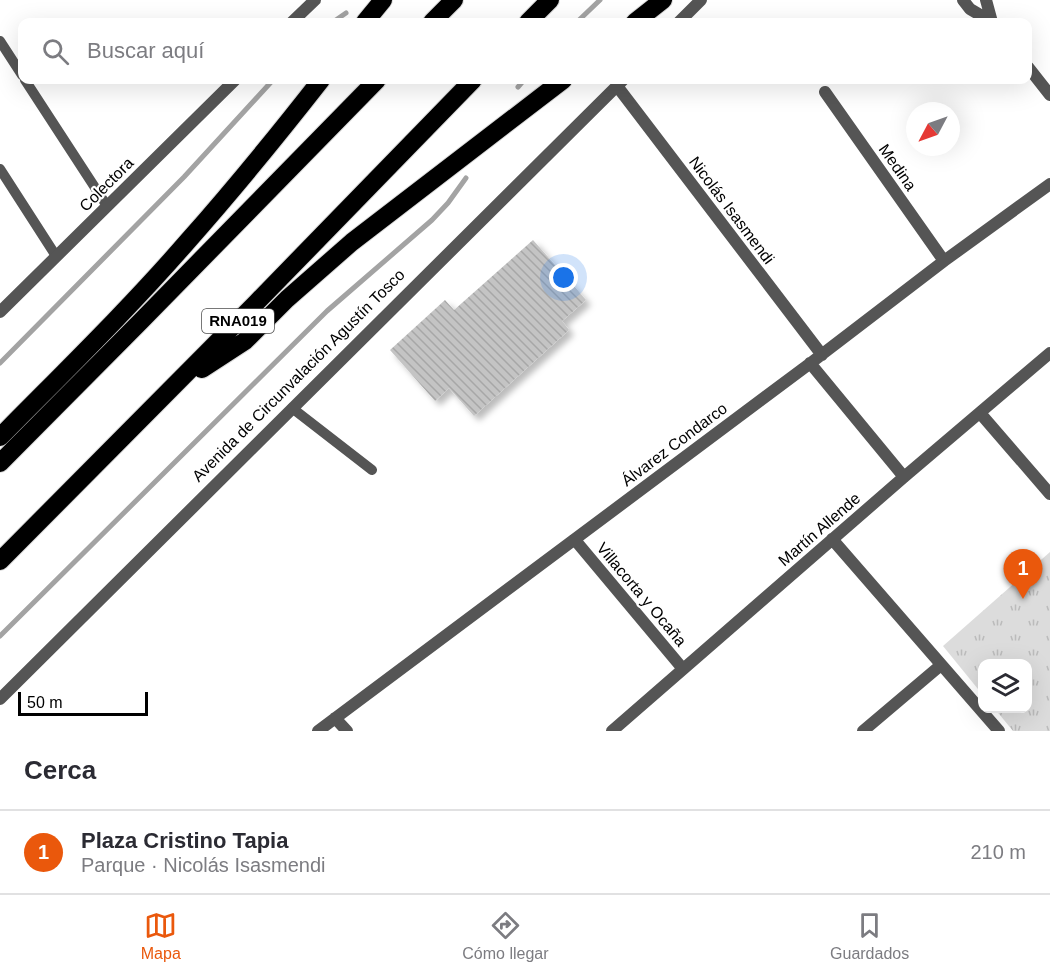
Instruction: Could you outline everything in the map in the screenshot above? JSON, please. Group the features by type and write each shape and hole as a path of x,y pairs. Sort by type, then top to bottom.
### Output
{"highway":[{"path":"368,18 383,0"},
{"path":"436,18 454,0"},
{"path":"532,18 550,0"},
{"path":"640,18 663,0"},
{"path":"0,437 78,359 188,242 318,84"},
{"path":"0,463 372,84"},
{"name":"RNA019","path":"0,561 469,84"},
{"path":"168,392 245,341 287,299 352,242 558,84"}],"street":[{"path":"296,18 315,0"},
{"path":"683,18 701,0"},
{"path":"963,0 970,9 985,18"},
{"path":"986,0 991,18"},
{"path":"1032,72 1050,95"},
{"name":"Colectora","path":"0,312 231,84"},
{"name":"Avenida de Circunvalación Agustín Tosco","path":"0,699 619,84"},
{"name":"Nicolás Isasmendi","path":"621,84 822,355"},
{"name":"Medina","path":"825,92 944,261"},
{"name":"Álvarez Condarco","path":"318,731 1050,184"},
{"name":"Martín Allende","path":"612,731 1050,353"},
{"path":"810,363 904,477"},
{"path":"980,413 1050,494"},
{"path":"832,539 999,731"},
{"name":"Villacorta y Ocaña","path":"575,540 683,669"},
{"path":"863,731 941,664"},
{"path":"335,718 347,731"}],"lane":[{"path":"0,41 4,56 18,71"},
{"path":"28,84 106,206"},
{"path":"0,169 56,256"},
{"path":"292,408 372,470"}],"green space":[{"path":"1050,552 1050,731 1013,731 998,713 1032,713 1032,659 978,659 978,689 943,646"}],"building":[{"path":"533,240 586,300 562,321 569,330 474,416 449,388 435,401 390,350 445,300 454,310"}],"waterway":[{"path":"581,18 600,0"},
{"path":"339,18 346,13"},
{"path":"0,363 184,177 269,84"},
{"path":"0,636 327,311 432,220 466,178"}],"place":[{"name":"Plaza Cristino Tapia","path":"1023,599"}]}
